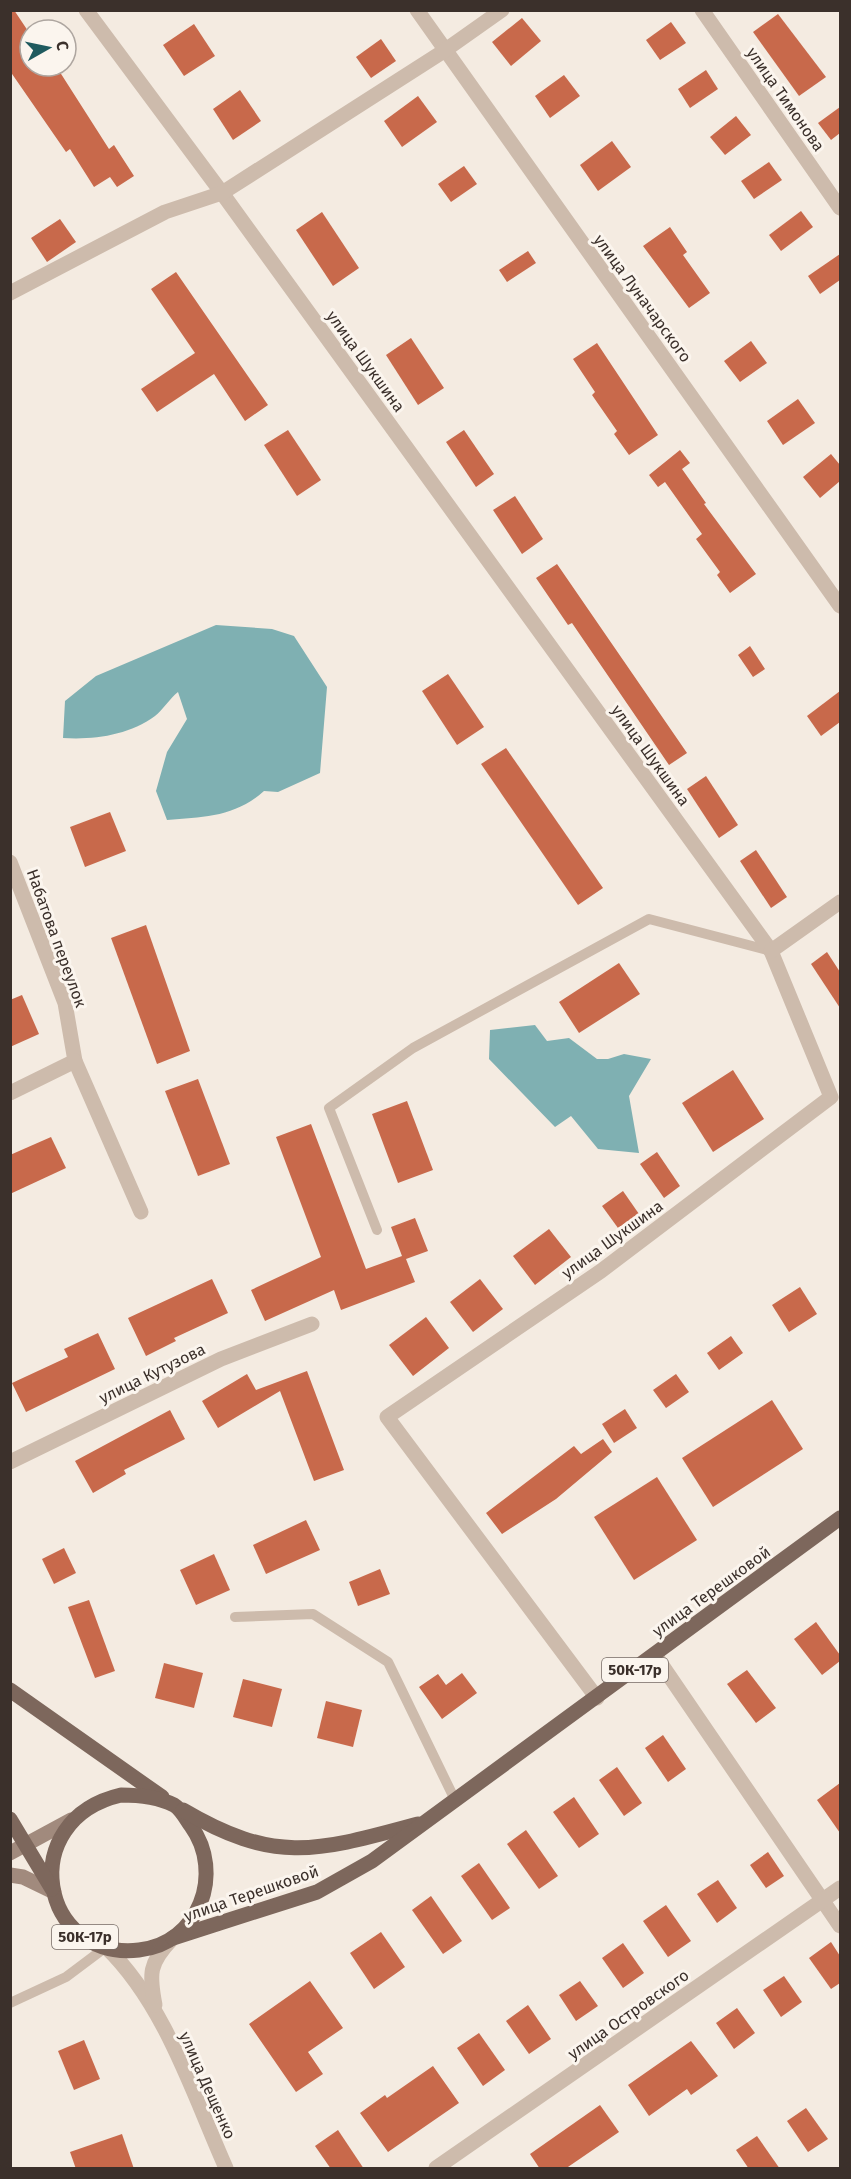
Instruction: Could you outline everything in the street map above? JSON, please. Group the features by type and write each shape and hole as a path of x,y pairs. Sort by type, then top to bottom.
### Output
{"main road":[{"name":"улица Терешковой","path":"173,1938 317,1892 372,1861 456,1802 840,1518"},
{"name":"50К-17р","path":"10,1690 176,1806 196,1833 203,1849 207,1882 196,1914 173,1938 141,1950 106,1947 88,1939 64,1916 54,1892 10,1819"},
{"name":"50К-17р","path":"54,1892 52,1861 56,1846 71,1820 85,1808 102,1799 121,1795 139,1795 176,1806"},
{"name":"улица Терешковой","path":"176,1806 211,1827 238,1838 262,1845 286,1848 332,1846 429,1821"}],"street":[{"name":"улица Шукшина","path":"86,10 222,193 771,951 831,1097 601,1271 387,1417 597,1698"},
{"name":"улица Луначарского","path":"417,10 840,606"},
{"path":"10,293 165,212 222,193 444,51 502,10"},
{"name":"улица Тимонова","path":"702,10 840,208"},
{"name":"Набатова переулок","path":"10,862 65,1003 75,1061 141,1212"},
{"path":"771,951 840,902"},
{"path":"10,1093 75,1061"},
{"name":"улица Кутузова","path":"10,1462 221,1359 312,1324"},
{"path":"655,1655 840,1926"},
{"path":"10,1853 71,1820"},
{"path":"10,1875 23,1877 54,1892"},
{"name":"улица Островского","path":"436,2169 840,1888"},
{"name":"улица Дещенко","path":"158,2016 151,1979 152,1966 157,1954 173,1938"},
{"name":"улица Дещенко","path":"106,1947 133,1976 158,2016 226,2169"}],"lane":[{"path":"377,1230 329,1108 413,1048 649,919 771,951"},
{"path":"235,1617 313,1614 388,1662 456,1802"},
{"path":"10,2003 66,1977 106,1947"}],"water":[{"path":"216,625 272,629 294,636 327,687 320,773 278,792 264,791 253,800 230,811 167,820 156,791 167,752 187,719 178,692 158,713 134,728 111,735 87,738 63,738 65,701 96,676"},
{"path":"535,1025 547,1041 569,1038 597,1059 608,1059 624,1054 651,1059 629,1096 639,1153 598,1149 571,1116 555,1127 489,1059 490,1030"}],"building":[{"path":"10,10 14,10 19,18 18,78 64,78 109,149 114,145 134,176 117,187 110,177 94,187 70,149 66,152 10,71"},
{"path":"778,14 826,77 799,96 753,32"},
{"path":"522,18 541,41 511,66 492,42"},
{"path":"671,22 686,43 660,60 646,40"},
{"path":"194,24 215,56 184,76 163,45"},
{"path":"381,39 396,61 371,78 356,57"},
{"path":"706,70 718,89 690,108 678,89"},
{"path":"564,75 580,96 550,118 535,96"},
{"path":"240,90 261,121 233,140 213,109"},
{"path":"418,96 437,122 402,147 384,121"},
{"path":"840,107 840,133 831,140 818,123"},
{"path":"736,116 751,135 725,155 710,137"},
{"path":"612,141 631,167 598,191 580,165"},
{"path":"769,162 782,180 754,199 741,181"},
{"path":"464,166 477,184 451,202 438,184"},
{"path":"801,211 813,227 781,251 769,235"},
{"path":"322,212 359,268 333,286 296,230"},
{"path":"60,219 76,242 47,262 31,238"},
{"path":"670,227 687,252 683,255 710,293 689,308 643,246"},
{"path":"528,251 536,263 507,282 499,270"},
{"path":"840,254 840,280 820,294 808,276"},
{"path":"176,272 268,405 245,421 214,374 157,412 141,389 195,353 151,289"},
{"path":"411,338 444,388 418,405 386,355"},
{"path":"751,341 767,363 740,382 724,361"},
{"path":"597,343 658,435 629,455 614,434 617,431 592,395 595,392 573,359"},
{"path":"798,399 815,423 783,445 767,421"},
{"path":"288,430 321,480 297,496 264,445"},
{"path":"464,430 494,474 476,487 446,442"},
{"path":"680,450 690,463 682,469 706,503 704,504 756,574 730,593 717,575 720,572 696,539 702,534 665,482 658,487 649,475"},
{"path":"831,454 840,465 840,481 820,498 803,477"},
{"path":"515,496 543,539 522,554 493,510"},
{"path":"557,564 687,753 669,765 572,623 568,625 536,578"},
{"path":"750,646 765,669 753,677 738,655"},
{"path":"448,674 484,727 457,745 422,691"},
{"path":"840,691 840,722 821,736 807,716"},
{"path":"506,748 603,888 578,905 481,764"},
{"path":"706,776 738,825 719,838 687,789"},
{"path":"110,812 126,851 85,867 70,827"},
{"path":"756,850 787,897 771,908 740,861"},
{"path":"146,925 190,1051 157,1064 111,938"},
{"path":"827,952 840,972 840,1008 811,964"},
{"path":"619,963 640,994 579,1033 559,1002"},
{"path":"22,995 39,1034 10,1047 10,1000"},
{"path":"733,1070 764,1119 713,1152 682,1103"},
{"path":"198,1079 230,1164 198,1176 165,1091"},
{"path":"407,1101 433,1170 398,1183 372,1114"},
{"path":"311,1124 366,1269 402,1256 391,1227 415,1218 428,1251 406,1259 415,1282 341,1310 334,1290 265,1321 251,1290 321,1257 276,1137"},
{"path":"51,1137 66,1168 10,1194 10,1155"},
{"path":"657,1152 680,1186 664,1198 640,1164"},
{"path":"623,1191 639,1214 618,1228 602,1206"},
{"path":"549,1229 571,1257 535,1285 513,1256"},
{"path":"212,1279 228,1313 174,1338 176,1341 146,1356 128,1318"},
{"path":"480,1279 503,1309 473,1332 450,1302"},
{"path":"800,1287 817,1314 789,1332 772,1305"},
{"path":"426,1317 449,1348 413,1376 389,1345"},
{"path":"98,1333 115,1369 26,1412 12,1383 68,1357 64,1349"},
{"path":"731,1336 743,1353 719,1370 707,1353"},
{"path":"307,1371 344,1470 314,1481 280,1391 218,1428 202,1401 247,1374 256,1390"},
{"path":"676,1374 689,1392 666,1408 653,1390"},
{"path":"772,1400 803,1449 713,1507 682,1458"},
{"path":"625,1409 637,1428 614,1443 602,1424"},
{"path":"170,1410 185,1439 124,1470 126,1474 93,1493 75,1461"},
{"path":"603,1439 612,1452 556,1499 502,1534 486,1513 574,1446 581,1454"},
{"path":"657,1477 697,1540 634,1580 594,1517"},
{"path":"306,1520 320,1550 266,1574 253,1545"},
{"path":"64,1548 76,1573 54,1584 42,1559"},
{"path":"214,1554 230,1590 196,1605 180,1570"},
{"path":"380,1569 390,1594 358,1606 349,1582"},
{"path":"89,1600 115,1671 95,1678 68,1607"},
{"path":"816,1622 840,1655 840,1661 822,1675 794,1639"},
{"path":"164,1663 203,1673 194,1708 155,1698"},
{"path":"747,1670 776,1708 756,1723 727,1684"},
{"path":"462,1673 477,1693 442,1719 419,1687 438,1674 446,1685"},
{"path":"243,1679 282,1689 272,1727 233,1717"},
{"path":"326,1701 362,1710 353,1747 317,1738"},
{"path":"663,1735 686,1769 668,1782 645,1748"},
{"path":"617,1767 642,1803 624,1816 599,1780"},
{"path":"840,1783 840,1833 817,1800"},
{"path":"574,1797 599,1834 579,1848 553,1812"},
{"path":"526,1830 558,1876 539,1889 507,1844"},
{"path":"768,1852 784,1876 766,1888 750,1865"},
{"path":"479,1863 510,1908 492,1920 461,1876"},
{"path":"718,1880 737,1908 717,1923 697,1894"},
{"path":"431,1896 462,1941 443,1954 412,1910"},
{"path":"666,1905 691,1941 668,1957 643,1921"},
{"path":"381,1932 405,1967 374,1989 350,1953"},
{"path":"831,1942 840,1956 840,1983 831,1989 809,1958"},
{"path":"623,1943 644,1973 623,1988 602,1958"},
{"path":"784,1976 802,2002 781,2017 763,1990"},
{"path":"310,1981 343,2028 308,2052 323,2074 296,2092 249,2024"},
{"path":"580,1981 598,2006 576,2021 559,1995"},
{"path":"528,2005 551,2039 529,2054 506,2021"},
{"path":"737,2008 755,2033 734,2049 716,2023"},
{"path":"479,2033 505,2070 483,2086 457,2048"},
{"path":"84,2040 100,2079 74,2090 58,2051"},
{"path":"691,2041 718,2076 691,2095 687,2089 649,2116 628,2085"},
{"path":"433,2066 459,2103 388,2152 360,2113 385,2095 387,2098"},
{"path":"600,2105 619,2132 565,2169 540,2169 530,2154"},
{"path":"806,2108 828,2139 808,2152 787,2121"},
{"path":"338,2130 364,2169 331,2169 315,2146"},
{"path":"122,2134 134,2169 76,2169 70,2152"},
{"path":"757,2136 780,2169 749,2169 736,2150"}]}
